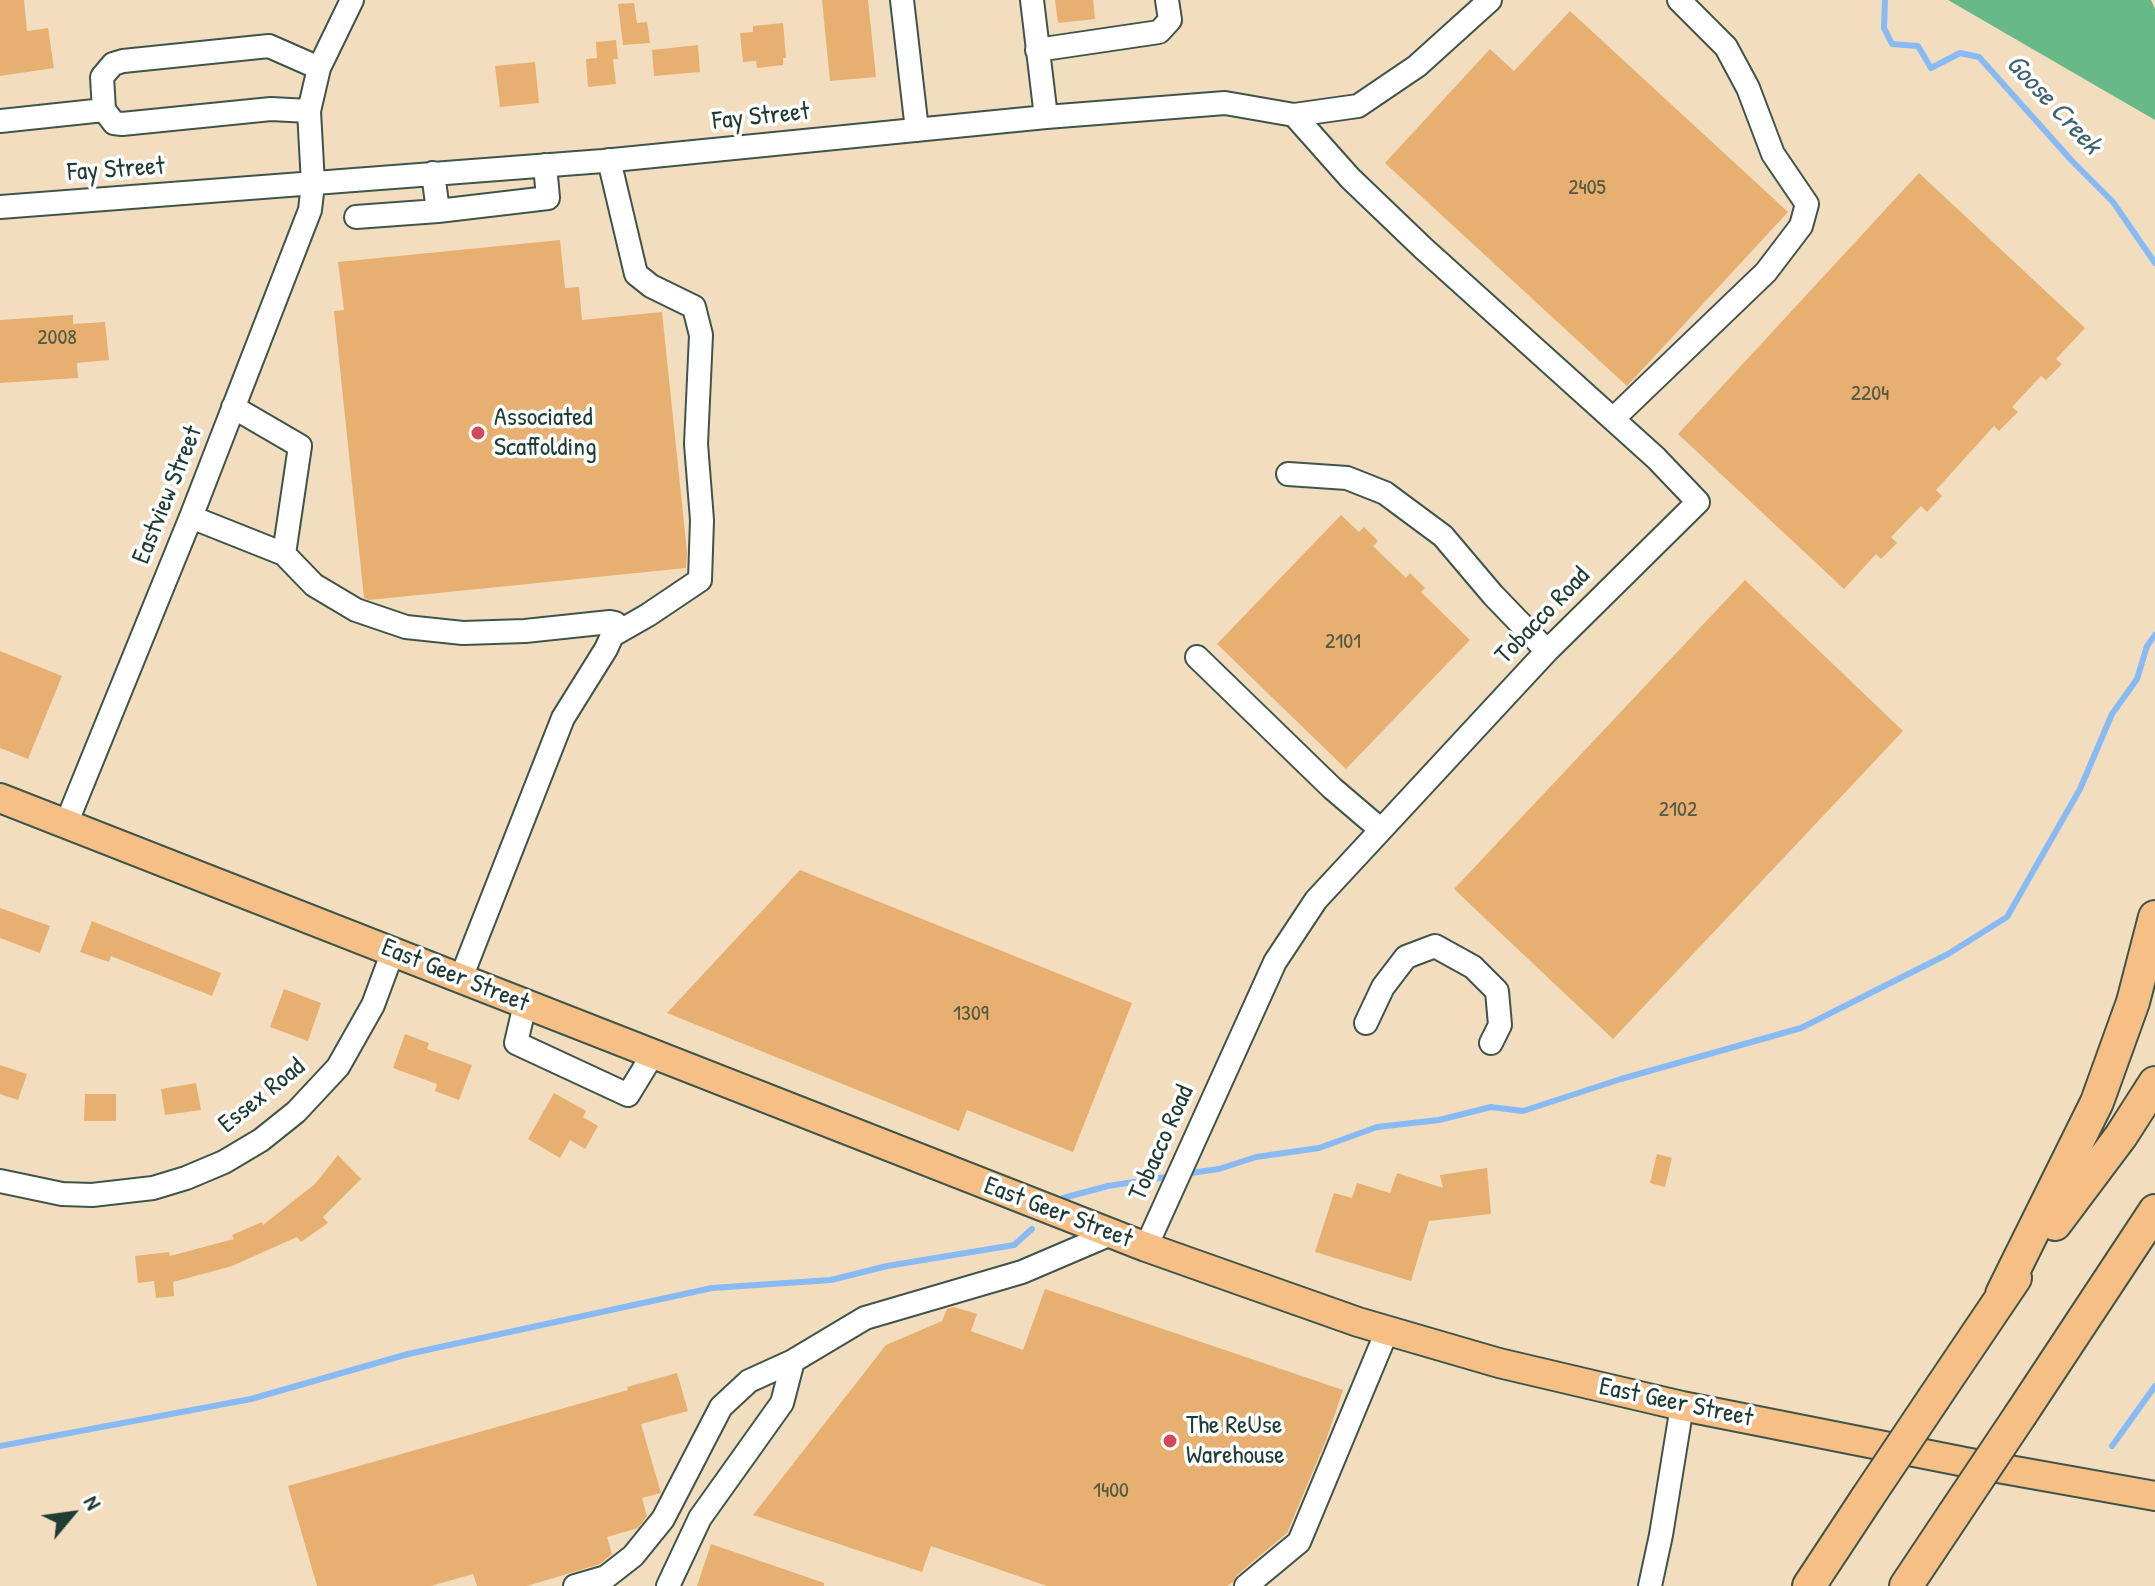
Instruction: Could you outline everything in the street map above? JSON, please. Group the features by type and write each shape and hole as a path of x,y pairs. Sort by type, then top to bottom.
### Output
{"highway":[{"path":"2002,1294 2097,1102 2133,1002 2155,917"},
{"path":"1809,1586 2002,1294 2121,1136 2155,1083"},
{"path":"1906,1586 2155,1211"}],"main road":[{"name":"East Geer Street","path":"0,798 1111,1234 1387,1331 1499,1363 1682,1406 2155,1496"}],"street":[{"name":"Eastview Street","path":"66,824 191,517 310,210 313,184 309,111 319,68 352,0"},
{"path":"902,0 917,130"},
{"path":"1032,0 1046,117"},
{"path":"1037,50 1159,32 1170,20 1167,0"},
{"name":"Fay Street","path":"0,207 609,160 1046,117 1225,103 1294,115 1358,106 1417,66 1490,0"},
{"path":"1613,419 1766,272 1801,226 1807,204 1773,154 1748,88 1726,47 1679,0"},
{"path":"309,111 271,109 114,123 104,110 102,77 113,64 123,61 269,46 319,68"},
{"path":"0,121 104,110"},
{"name":"Tobacco Road","path":"1146,1247 1275,962 1316,900 1547,651 1698,502 1656,458 1423,248 1350,178 1294,115"},
{"path":"609,160 636,274 651,286 694,307 701,335 696,444 702,520 700,580 613,635"},
{"path":"356,217 548,198 545,165"},
{"path":"433,173 438,211"},
{"path":"233,407 300,446 284,554"},
{"path":"1288,474 1347,478 1385,493 1443,536 1493,595 1547,651"},
{"path":"191,517 284,554 314,585 356,610 406,627 463,633 615,623 613,635 563,718 461,978"},
{"path":"1197,657 1332,788 1380,829"},
{"path":"1366,1023 1383,987 1406,957 1435,946 1473,967 1497,991 1500,1025 1491,1043"},
{"name":"Essex Road","path":"0,1181 36,1190 92,1195 153,1188 224,1162 261,1140 296,1112 338,1067 373,1005 393,951"},
{"path":"525,1004 516,1043 628,1095 653,1054"},
{"path":"575,1586 606,1577 633,1556 663,1519 721,1407 749,1381 793,1361 865,1318 1022,1272 1111,1234"},
{"path":"1246,1586 1299,1542 1387,1331"},
{"path":"668,1586 700,1518 782,1403 793,1361"},
{"path":"1650,1586 1682,1406"}],"green space":[{"path":"1948,0 2151,0 2155,9 2155,120"}],"building":[{"path":"0,0 24,0 27,31 48,28 54,68 0,76"},
{"path":"822,0 868,0 876,77 830,81"},
{"path":"1055,0 1093,0 1095,19 1058,23"},
{"path":"634,3 637,23 647,22 650,43 623,45 618,4"},
{"path":"1570,11 1788,212 1627,386 1385,163 1490,49 1514,71"},
{"path":"783,23 786,58 783,58 783,65 757,68 756,61 743,62 740,33 753,32 753,26"},
{"path":"616,40 618,59 613,59 616,84 588,87 586,59 597,58 596,42"},
{"path":"698,45 700,72 654,76 652,50"},
{"path":"535,62 539,103 500,107 495,66"},
{"path":"1919,173 2085,328 2056,359 2062,364 2046,380 2041,376 2012,407 2018,412 1999,431 1994,426 1936,490 1942,496 1927,512 1921,506 1891,537 1897,543 1881,559 1876,554 1844,589 1678,434"},
{"path":"560,240 565,288 579,287 582,320 662,312 687,552 686,568 369,600 364,598 334,311 344,310 338,262"},
{"path":"73,315 73,324 105,322 109,360 77,363 78,378 0,383 0,320"},
{"path":"1341,515 1359,532 1364,527 1378,541 1373,546 1406,578 1410,573 1425,588 1421,592 1470,640 1346,769 1217,644"},
{"path":"1745,580 1903,731 1613,1039 1454,889"},
{"path":"0,651 62,676 28,759 0,748"},
{"path":"800,870 1132,1003 1073,1152 967,1110 959,1131 667,1013"},
{"path":"0,908 50,926 40,953 0,938"},
{"path":"92,921 221,973 212,996 111,956 109,962 80,952"},
{"path":"284,989 321,1003 308,1041 270,1027"},
{"path":"405,1034 429,1043 427,1049 472,1065 459,1100 435,1091 437,1084 393,1068"},
{"path":"0,1065 27,1074 18,1100 0,1094"},
{"path":"196,1083 201,1110 165,1115 161,1089"},
{"path":"554,1093 586,1111 583,1117 598,1126 585,1149 570,1140 560,1158 528,1139"},
{"path":"85,1094 116,1094 116,1121 84,1121"},
{"path":"1657,1154 1672,1158 1665,1187 1650,1183"},
{"path":"338,1155 361,1179 323,1217 328,1223 301,1242 297,1237 232,1266 173,1282 174,1296 156,1298 154,1281 138,1283 135,1256 169,1252 170,1256 234,1239 232,1235 262,1222 263,1225 315,1184"},
{"path":"1487,1168 1491,1214 1429,1221 1411,1281 1315,1252 1334,1193 1352,1198 1357,1183 1390,1193 1397,1173 1443,1188 1440,1175"},
{"path":"1045,1289 1343,1390 1326,1440 1287,1533 1237,1575 1233,1582 1227,1586 1047,1586 931,1546 922,1572 753,1515 886,1345 942,1321 947,1309 954,1307 977,1314 971,1331 1023,1350"},
{"path":"677,1373 688,1411 641,1424 661,1493 642,1498 647,1516 638,1528 607,1537 612,1554 600,1564 527,1586 477,1586 473,1574 431,1586 317,1586 288,1486 628,1390 627,1387"},
{"path":"711,1544 824,1583 824,1586 697,1586"}],"waterway":[{"name":"Goose Creek","path":"1885,0 1884,28 1892,44 1918,46 1931,68 1960,53 1979,57 2113,202 2155,263"},
{"path":"1184,1174 1219,1169 1256,1157 1319,1148 1377,1127 1439,1120 1491,1107 1523,1111 1621,1079 1801,1028 1948,954 2007,917 2080,789 2112,714 2137,679 2147,646 2155,635"},
{"path":"1063,1198 1108,1186 1173,1176"},
{"path":"0,1446 251,1399 408,1354 712,1288 831,1280 887,1266 1014,1245 1032,1229"},
{"path":"2112,1446 2155,1386"}],"place":[{"name":"Associated Scaffolding","path":"478,433"},
{"name":"The ReUse Warehouse","path":"1170,1441"}]}
